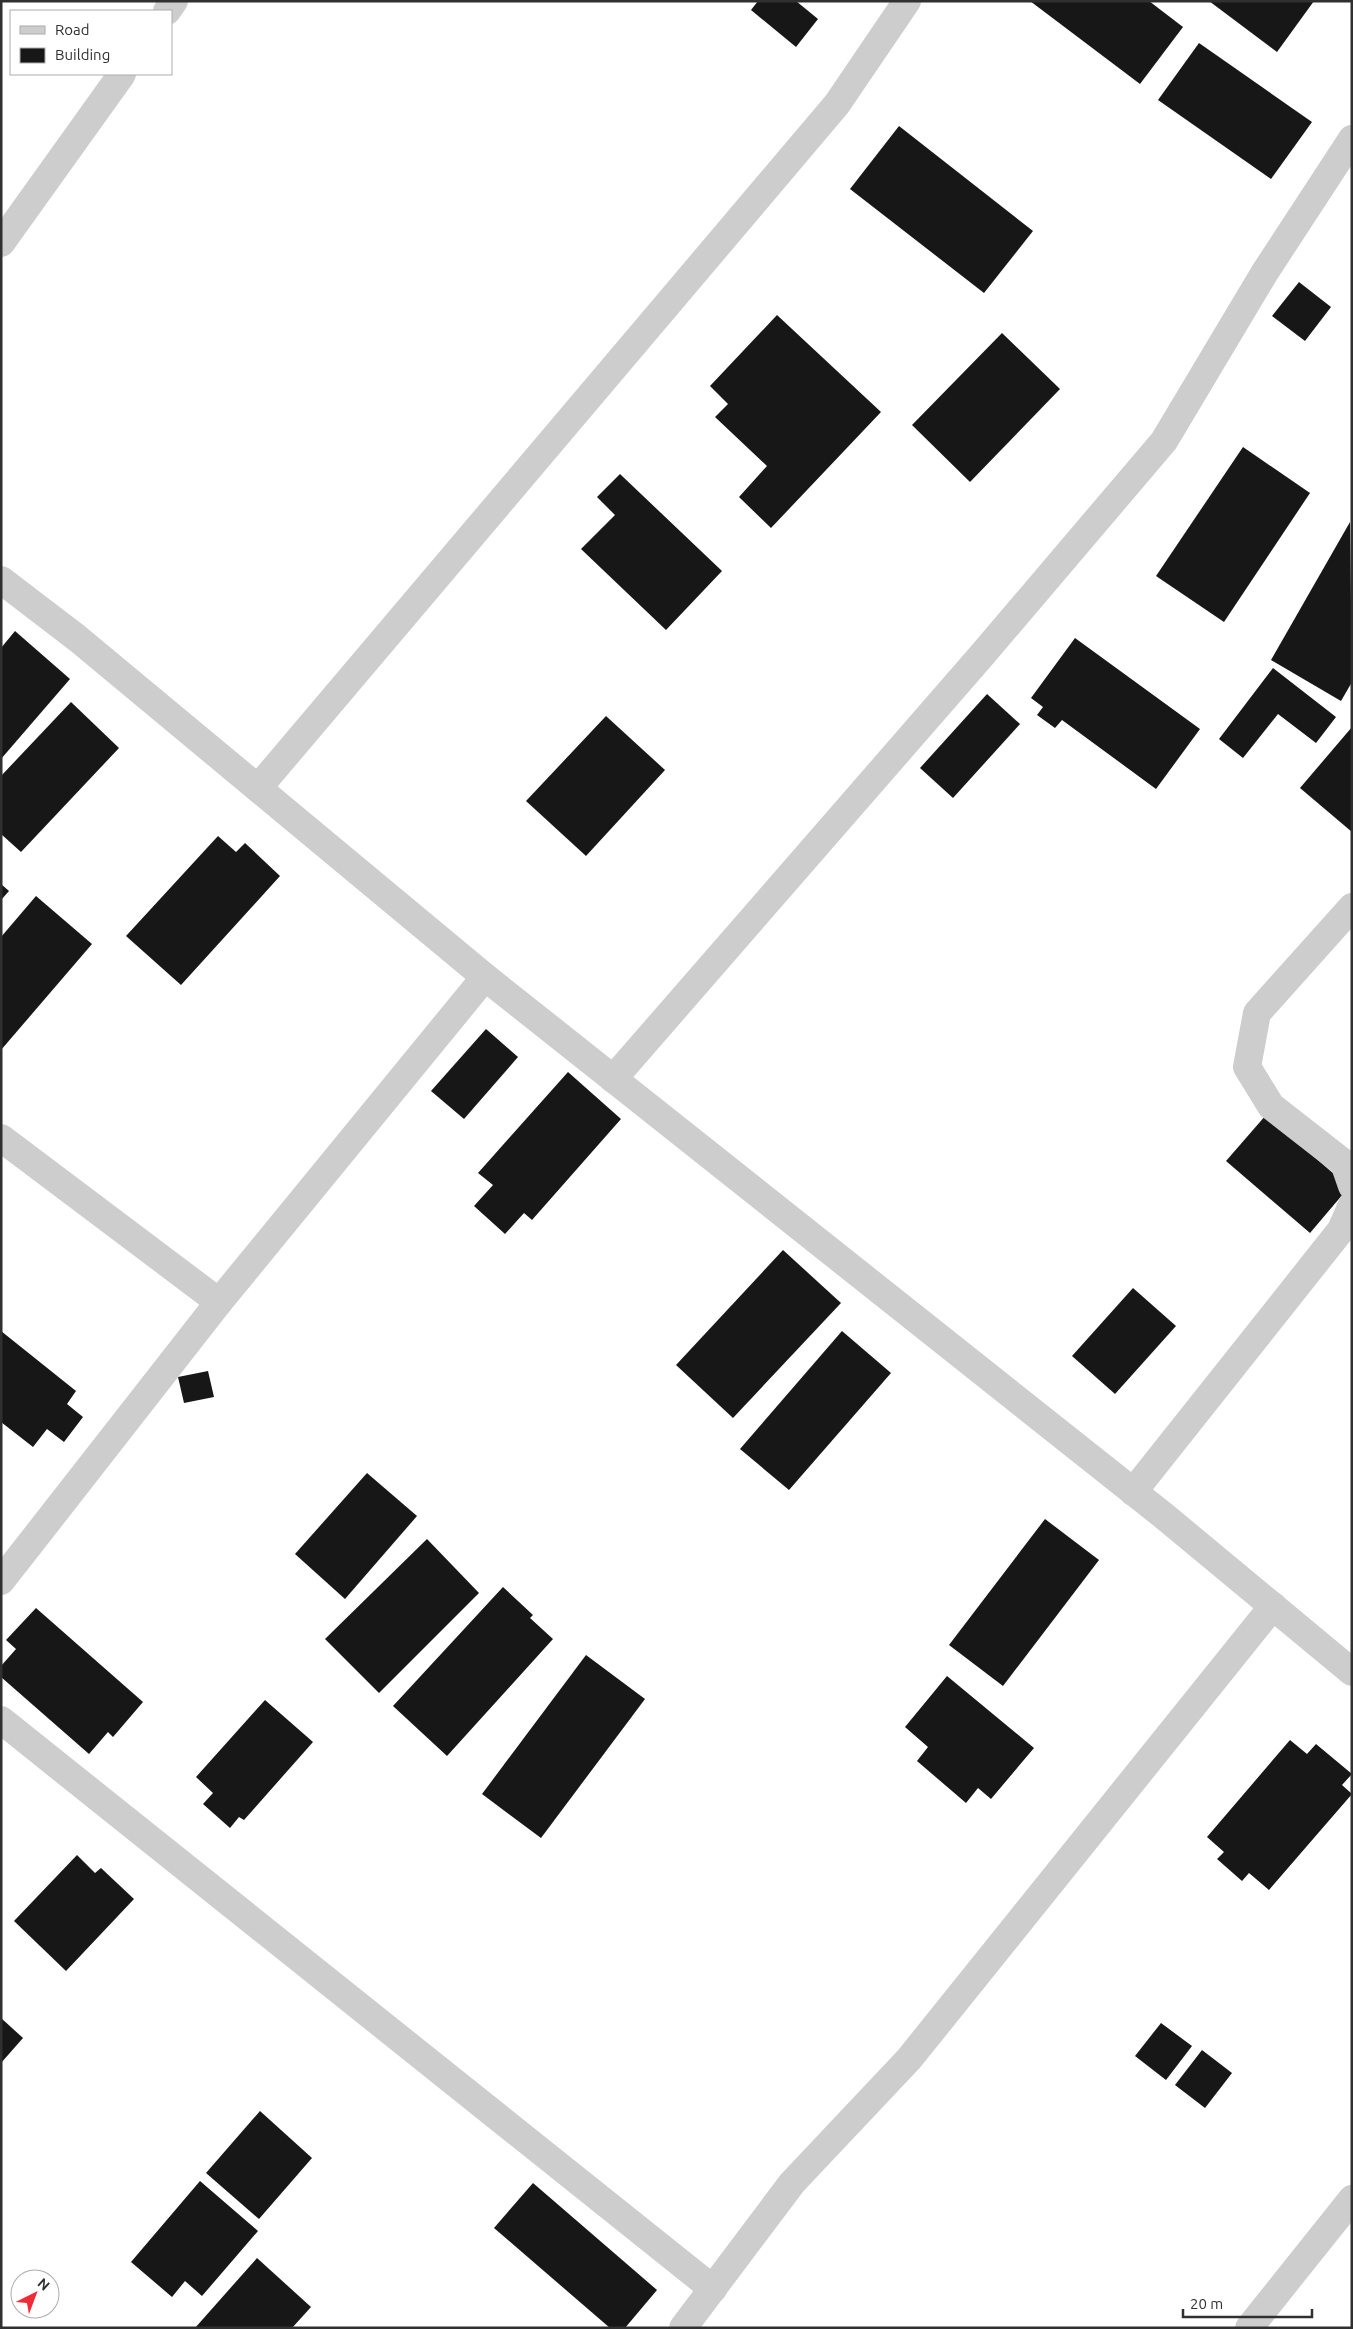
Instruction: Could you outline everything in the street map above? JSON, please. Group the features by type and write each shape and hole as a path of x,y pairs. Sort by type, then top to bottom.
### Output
{"street":[{"path":"258,788 837,104 907,1"},
{"path":"1,243 121,75"},
{"path":"613,1079 982,655 1164,441 1265,272 1352,138"},
{"path":"1,580 77,638 485,977 1133,1492 1352,1672"},
{"path":"1352,908 1257,1013 1247,1067 1271,1106 1344,1163 1352,1186"},
{"path":"1,1581 219,1302 485,977"},
{"path":"1,1138 219,1302"},
{"path":"1133,1492 1341,1230 1352,1205"},
{"path":"683,2328 792,2183 909,2059 1273,1606"},
{"path":"1,1720 713,2289"},
{"path":"1249,2328 1352,2199"}],"building":[{"path":"758,1 796,1 818,19 796,47 751,10"},
{"path":"1030,1 1149,1 1183,27 1140,84"},
{"path":"1209,1 1314,1 1277,52"},
{"path":"1199,43 1312,122 1271,179 1158,100"},
{"path":"899,126 1033,231 984,293 850,189"},
{"path":"1299,282 1331,307 1305,341 1272,316"},
{"path":"777,315 881,412 771,528 739,497 767,466 715,417 728,404 710,386"},
{"path":"1002,333 1060,389 970,482 912,425"},
{"path":"1243,447 1310,493 1224,622 1156,576"},
{"path":"620,474 722,571 666,630 581,549 615,515 597,497"},
{"path":"1350,522 1352,682 1341,701 1271,660"},
{"path":"15,631 70,679 1,759 1,648"},
{"path":"1075,638 1200,729 1156,789 1062,720 1055,728 1037,715 1043,707 1031,698"},
{"path":"1273,668 1336,717 1316,743 1278,714 1243,758 1219,739"},
{"path":"987,694 1020,724 953,798 920,768"},
{"path":"71,702 119,748 21,852 1,834 1,776"},
{"path":"606,716 665,770 586,856 526,801"},
{"path":"1352,727 1352,832 1300,788"},
{"path":"218,836 236,852 245,843 280,876 181,985 126,936"},
{"path":"1,884 9,891 1,900"},
{"path":"36,896 92,944 1,1050 1,937"},
{"path":"486,1029 518,1057 464,1119 431,1091"},
{"path":"568,1072 621,1119 532,1220 524,1213 505,1234 474,1206 493,1185 478,1173"},
{"path":"1266,1115 1349,1187 1310,1233 1226,1161"},
{"path":"783,1250 841,1303 733,1418 676,1365"},
{"path":"1133,1288 1176,1326 1115,1394 1072,1356"},
{"path":"1,1331 76,1391 67,1404 83,1417 64,1442 47,1429 33,1447 1,1422"},
{"path":"842,1331 891,1373 789,1490 740,1449"},
{"path":"208,1371 214,1397 184,1403 178,1377"},
{"path":"367,1473 417,1516 345,1599 295,1554"},
{"path":"1045,1519 1099,1560 1003,1686 949,1645"},
{"path":"427,1539 479,1593 379,1693 325,1639"},
{"path":"503,1587 533,1615 530,1618 553,1639 447,1756 393,1706"},
{"path":"36,1608 143,1702 113,1737 108,1732 89,1754 1,1677 1,1666 16,1649 6,1640"},
{"path":"586,1655 645,1699 541,1838 482,1794"},
{"path":"947,1676 1034,1748 991,1799 978,1788 966,1803 917,1761 928,1747 905,1727"},
{"path":"265,1700 313,1742 244,1820 239,1817 230,1828 203,1804 213,1793 196,1777"},
{"path":"1290,1740 1307,1754 1316,1744 1352,1774 1342,1785 1352,1794 1269,1890 1249,1873 1242,1881 1217,1859 1224,1852 1207,1837"},
{"path":"77,1855 95,1873 101,1868 134,1899 66,1971 14,1921"},
{"path":"1,2018 23,2038 1,2063"},
{"path":"1161,2023 1192,2046 1166,2080 1135,2056"},
{"path":"1202,2050 1232,2073 1205,2108 1175,2085"},
{"path":"260,2111 312,2158 259,2219 206,2173"},
{"path":"200,2181 258,2231 202,2296 185,2281 172,2297 131,2262"},
{"path":"533,2183 657,2290 625,2328 610,2328 494,2228"},
{"path":"257,2258 311,2307 292,2328 195,2328"}]}
